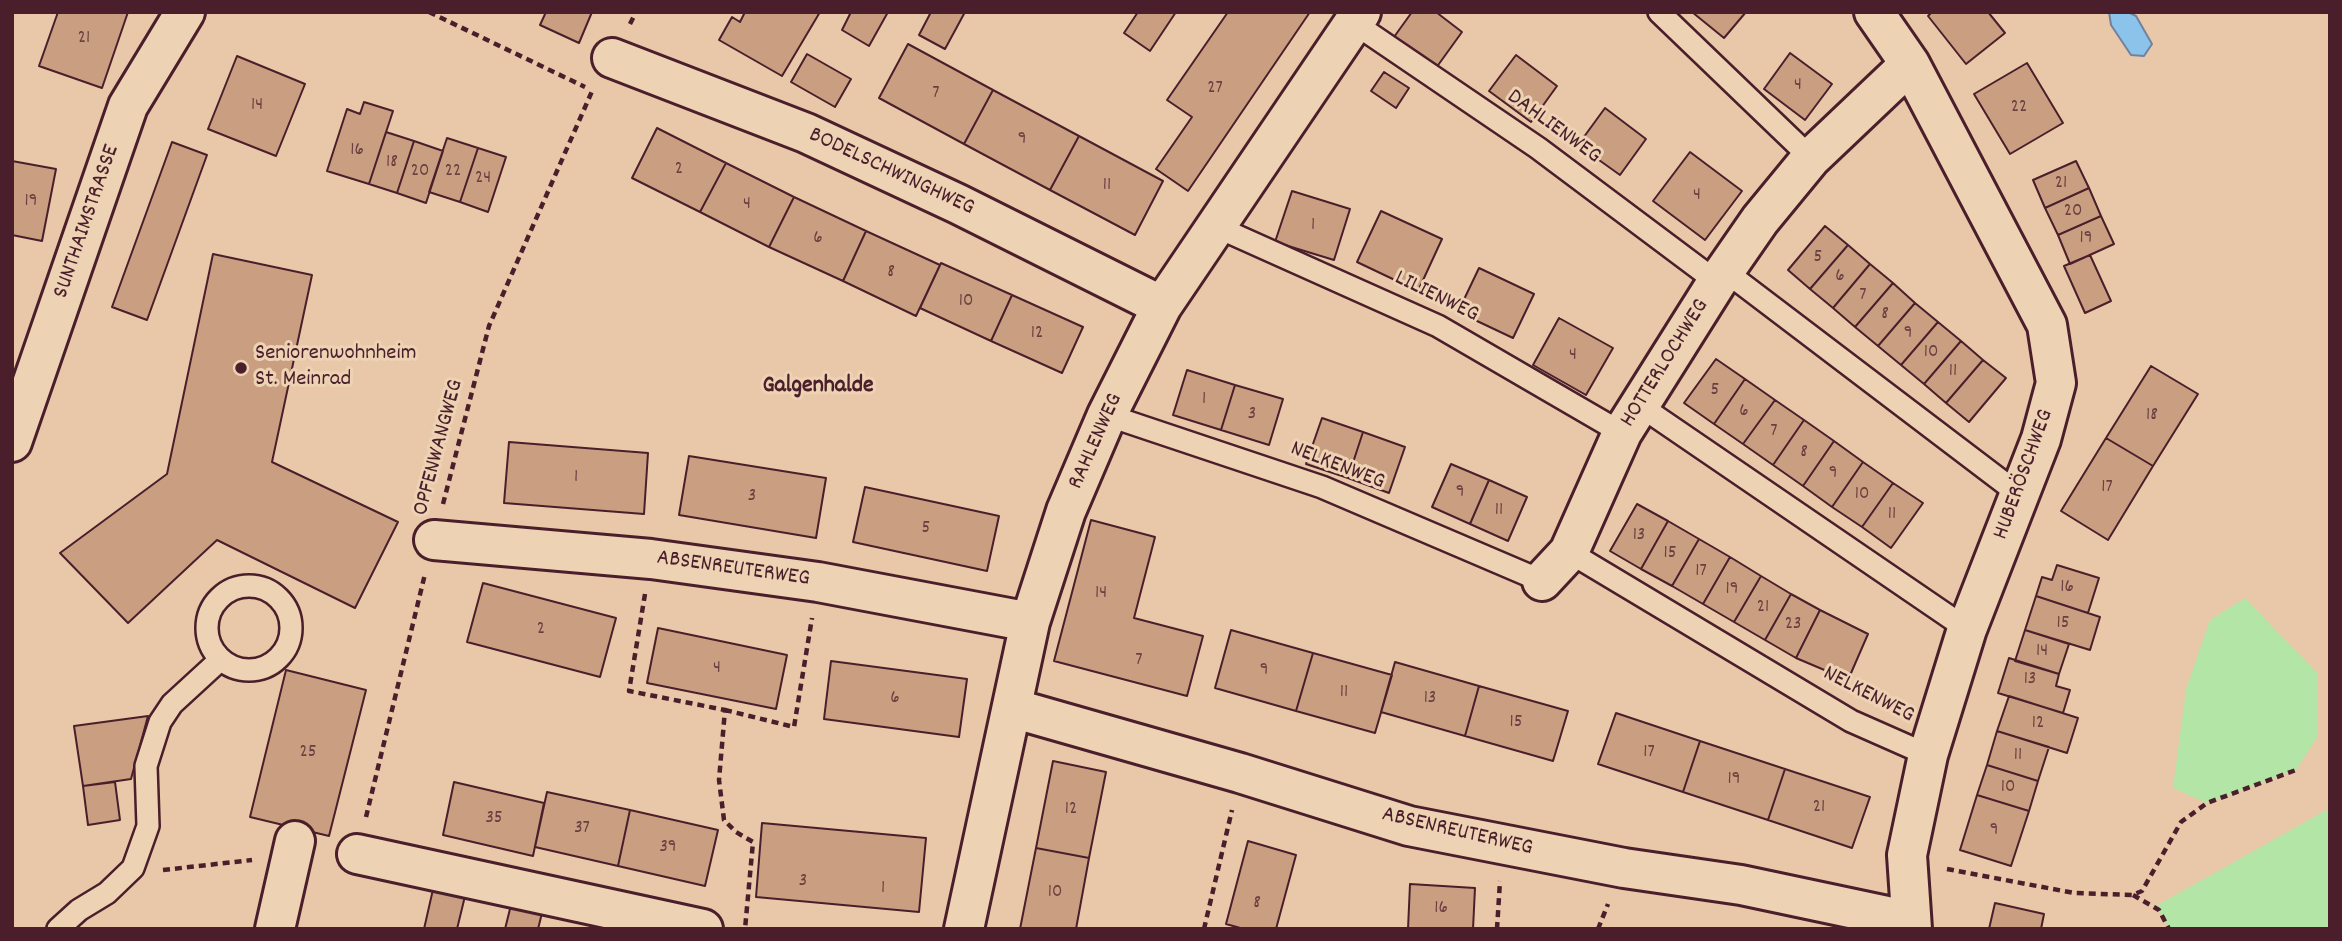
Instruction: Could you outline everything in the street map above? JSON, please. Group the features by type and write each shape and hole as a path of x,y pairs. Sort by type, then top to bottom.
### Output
{"street":[{"name":"SUNTHAIMSTRASSE","path":"12,442 128,106 185,12"},
{"name":"HUBERÖSCHWEG","path":"1874,12 1910,64 2047,325 2056,383 2041,439 1967,629 1928,755 1907,855 1912,925"},
{"name":"RAHLENWEG","path":"964,929 1030,622 1066,511 1107,415 1162,306 1358,18"},
{"name":"BODELSCHWINGHWEG","path":"612,58 806,132 1162,306"},
{"name":"HOTTERLOCHWEG","path":"1542,581 1569,552 1631,419 1721,276 1760,220 1811,158 1910,64"},
{"name":"ABSENREUTERWEG","path":"433,540 651,559 818,582 1030,622"},
{"name":"ABSENREUTERWEG","path":"1012,708 1409,826 1624,868 1741,885 1912,925"},
{"path":"275,929 295,841"},
{"path":"357,854 704,929"}],"lane":[{"path":"1659,12 1811,158"},
{"name":"DAHLIENWEG","path":"1358,18 1721,276 2020,495"},
{"name":"LILIENWEG","path":"1217,227 1438,326 1631,419 1967,629"},
{"name":"NELKENWEG","path":"1107,415 1322,487 1542,581"},
{"name":"NELKENWEG","path":"1569,552 1851,721 1928,755"},
{"path":"58,929 79,910 107,893 132,868 148,826 146,766 160,722 172,704 221,659"}],"path":[{"path":"429,12 592,90"},
{"name":"OPFENWANGWEG","path":"357,854 433,540 489,326 592,90 636,12"},
{"path":"651,559 629,691 794,727 818,582"},
{"path":"725,710 719,780 724,820 736,832 753,842 745,929"},
{"path":"1908,862 2074,893 2132,895 2142,891 2181,822 2207,803 2296,770"},
{"path":"1204,929 1240,774"},
{"path":"132,868 144,872 260,859 295,841"},
{"path":"1497,929 1503,845"},
{"path":"2132,895 2159,910 2169,929"}],"green space":[{"path":"2245,598 2318,674 2318,736 2296,770 2207,803 2173,788 2186,689 2210,620"},
{"path":"2330,808 2330,929 2169,929 2156,906"}],"water":[{"path":"2109,12 2128,12 2136,16 2152,44 2144,56 2131,55 2111,25"}],"building":[{"path":"58,12 128,12 102,88 39,66"},
{"path":"546,12 592,12 579,43 540,25"},
{"path":"745,12 820,12 782,76 719,40 732,17 740,22"},
{"path":"851,12 888,12 869,46 842,30"},
{"path":"931,12 965,12 945,49 919,35"},
{"path":"1138,12 1176,12 1150,51 1124,33"},
{"path":"1228,12 1310,12 1188,191 1156,169 1192,117 1167,100"},
{"path":"1412,12 1436,12 1462,32 1436,68 1394,37"},
{"path":"1692,12 1746,12 1724,38"},
{"path":"1932,12 1988,12 2005,33 1966,64 1928,16"},
{"path":"908,44 993,90 964,144 879,98"},
{"path":"1790,53 1832,84 1805,120 1764,89"},
{"path":"807,54 851,79 835,107 791,82"},
{"path":"1516,55 1557,86 1531,122 1489,91"},
{"path":"237,56 305,84 276,156 208,129"},
{"path":"2027,63 2063,123 2010,154 1974,94"},
{"path":"1384,72 1409,88 1396,108 1371,91"},
{"path":"993,90 1079,136 1050,190 964,144"},
{"path":"364,102 393,111 369,184 327,171 347,109 360,114"},
{"path":"1605,108 1646,139 1620,175 1578,145"},
{"path":"657,128 726,163 700,212 632,178"},
{"path":"386,132 414,141 397,193 369,184"},
{"path":"1079,136 1163,181 1135,235 1050,190"},
{"path":"447,138 478,148 460,202 429,192"},
{"path":"414,141 443,151 426,203 397,193"},
{"path":"172,142 207,155 147,320 112,307"},
{"path":"478,148 506,157 488,212 460,202"},
{"path":"1690,152 1742,191 1705,240 1653,201"},
{"path":"12,161 56,169 42,241 12,235"},
{"path":"2076,161 2089,188 2045,208 2033,180"},
{"path":"726,163 794,197 769,247 700,212"},
{"path":"2089,188 2101,216 2058,235 2045,208"},
{"path":"1292,191 1350,209 1334,260 1275,242"},
{"path":"794,197 866,231 843,281 769,247"},
{"path":"1381,211 1442,239 1418,291 1357,262"},
{"path":"2101,216 2114,244 2070,264 2058,235"},
{"path":"1825,226 1848,245 1810,289 1788,270"},
{"path":"866,231 940,265 916,316 843,281"},
{"path":"1848,245 1870,264 1833,308 1810,289"},
{"name":"Seniorenwohnheim St. Meinrad","path":"213,254 312,275 272,462 398,522 355,608 217,540 128,623 60,553 167,474"},
{"path":"2090,255 2111,301 2085,313 2064,266"},
{"path":"941,263 1012,295 991,341 920,308"},
{"path":"1870,264 1893,283 1855,327 1833,308"},
{"path":"1479,268 1534,294 1513,338 1458,312"},
{"path":"1893,283 1915,303 1878,346 1855,327"},
{"path":"1012,295 1083,327 1062,373 991,341"},
{"path":"1915,303 1938,322 1901,365 1878,346"},
{"path":"1559,318 1613,348 1586,395 1533,365"},
{"path":"1938,322 1961,341 1924,384 1901,365"},
{"path":"1961,341 1983,360 1946,403 1924,384"},
{"path":"1716,359 1745,379 1714,424 1684,403"},
{"path":"1983,360 2006,378 1969,422 1946,403"},
{"path":"2151,366 2198,394 2153,466 2106,438"},
{"path":"1187,370 1235,385 1221,430 1173,415"},
{"path":"1745,379 1775,400 1743,444 1714,424"},
{"path":"1235,385 1283,399 1269,445 1221,430"},
{"path":"1775,400 1804,420 1773,465 1743,444"},
{"path":"1322,418 1363,432 1348,478 1306,464"},
{"path":"1804,420 1834,441 1803,486 1773,465"},
{"path":"1363,432 1405,447 1389,493 1348,478"},
{"path":"2106,438 2153,466 2108,540 2061,511"},
{"path":"1834,441 1863,462 1832,507 1803,486"},
{"path":"509,442 648,453 644,514 504,503"},
{"path":"689,456 826,478 816,538 679,515"},
{"path":"1863,462 1893,483 1862,527 1832,507"},
{"path":"1451,464 1489,480 1470,524 1432,507"},
{"path":"1489,480 1527,497 1508,541 1470,524"},
{"path":"1893,483 1923,503 1891,548 1862,527"},
{"path":"865,487 999,516 987,571 853,542"},
{"path":"1637,504 1668,521 1641,569 1610,551"},
{"path":"1091,520 1155,537 1134,618 1203,636 1187,696 1054,661"},
{"path":"1668,521 1699,539 1672,586 1641,569"},
{"path":"1699,539 1730,557 1703,604 1672,586"},
{"path":"1730,557 1761,576 1734,622 1703,604"},
{"path":"2057,565 2099,578 2088,613 2036,596 2042,577 2052,580"},
{"path":"1761,576 1791,594 1765,640 1734,622"},
{"path":"483,583 616,618 600,677 467,642"},
{"path":"1791,594 1820,610 1796,658 1765,640"},
{"path":"2036,596 2100,617 2090,650 2025,630"},
{"path":"1820,610 1868,634 1848,680 1796,658"},
{"path":"658,628 787,655 776,709 647,683"},
{"path":"1231,630 1313,653 1296,711 1215,688"},
{"path":"2025,630 2069,644 2059,674 2015,661"},
{"path":"1313,653 1392,675 1375,733 1296,711"},
{"path":"2009,658 2059,674 2056,686 2070,690 2063,713 1998,693"},
{"path":"831,661 967,679 959,737 824,719"},
{"path":"1395,662 1479,686 1465,736 1381,712"},
{"path":"286,670 366,690 329,836 250,817"},
{"path":"1479,686 1568,711 1553,761 1465,736"},
{"path":"2009,696 2078,718 2067,753 1997,731"},
{"path":"1616,713 1700,741 1683,792 1598,764"},
{"path":"148,716 131,779 83,786 74,726"},
{"path":"1997,731 2049,747 2038,781 1987,765"},
{"path":"1700,741 1785,769 1768,820 1683,792"},
{"path":"1053,761 1106,772 1089,858 1036,848"},
{"path":"1987,765 2038,781 2029,811 1977,795"},
{"path":"1785,769 1870,797 1852,848 1768,820"},
{"path":"115,782 120,820 88,825 83,786"},
{"path":"454,782 544,803 533,856 443,835"},
{"path":"547,792 630,810 618,866 535,847"},
{"path":"1977,795 2029,811 2011,866 1960,850"},
{"path":"630,810 718,830 705,886 618,866"},
{"path":"762,823 926,838 919,912 756,897"},
{"path":"1248,841 1296,855 1276,929 1244,929 1226,924"},
{"path":"1036,848 1089,858 1076,929 1020,929"},
{"path":"1410,884 1475,888 1473,929 1408,929"},
{"path":"434,885 466,892 457,929 424,929"},
{"path":"512,901 543,909 538,929 505,929"},
{"path":"1995,903 2044,914 2041,929 1989,929"}],"place":[{"name":"Seniorenwohnheim St. Meinrad","path":"241,368"}],"district":[{"name":"Galgenhalde","path":"818,388"}]}
